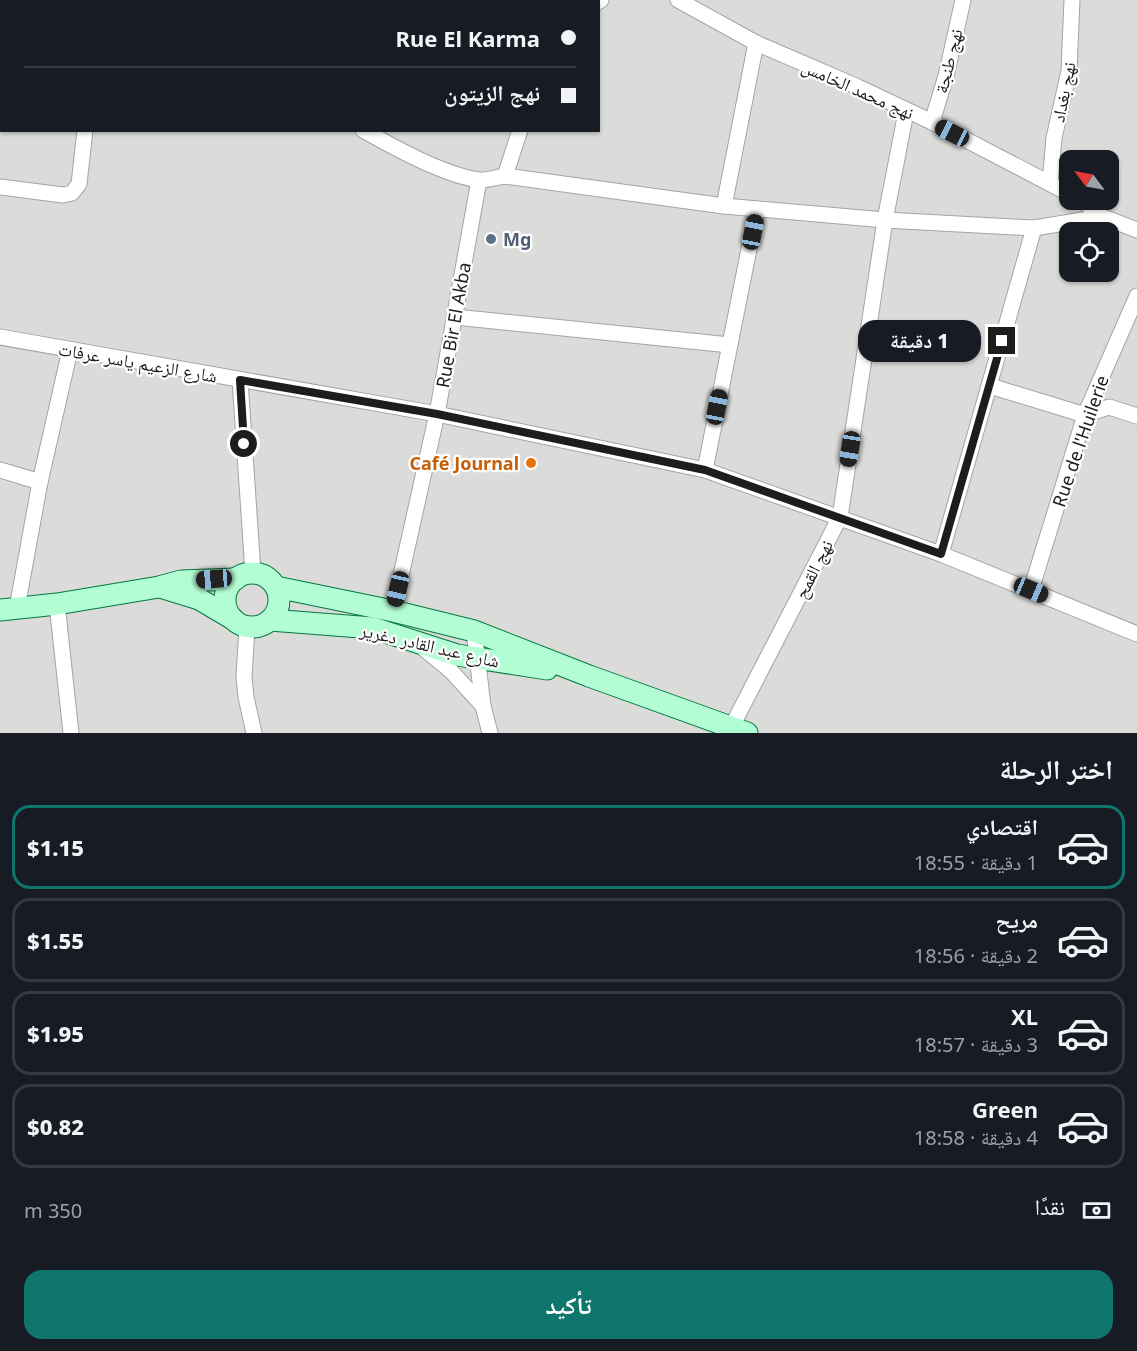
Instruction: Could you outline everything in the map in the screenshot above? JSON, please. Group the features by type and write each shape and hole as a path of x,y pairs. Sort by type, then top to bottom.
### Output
{"main road":[{"path":"9,609 57,604 159,587 181,581 262,575 276,587 279,599 277,610 263,625 240,623 199,599 159,587"},
{"path":"240,623 227,610 225,598 228,588 244,576"},
{"name":"شارع عبد القادر دغرير","path":"276,587 393,610 474,631 589,676 739,730"},
{"name":"شارع عبد القادر دغرير","path":"270,620 373,628 457,655 589,676"}],"street":[{"name":"نهج محمد الخامس","path":"678,0 756,43 858,87 1059,188"},
{"name":"نهج طنجة","path":"932,123 946,76 963,0"},
{"name":"نهج بغداد","path":"1050,183 1054,138 1069,71 1072,0"},
{"path":"724,206 756,43"},
{"name":"نهج القمح","path":"739,730 840,518 885,220 906,112"},
{"path":"0,187 63,195 72,193 79,184 86,132"},
{"path":"367,132 444,170 480,180 505,176 724,206 885,220 1034,228 1089,219 1098,215"},
{"path":"505,176 519,132"},
{"name":"Rue Bir El Akba","path":"393,610 437,414 480,180"},
{"path":"705,470 757,209"},
{"path":"1093,210 1098,215 1137,230"},
{"path":"941,554 1034,228"},
{"name":"Rue de l'Huilerie","path":"1031,590 1085,415 1137,296"},
{"path":"455,317 730,345"},
{"name":"شارع الزعيم ياسر عرفات","path":"0,337 437,414 705,470 941,554 1137,634"},
{"path":"9,609 70,350"},
{"path":"240,380 244,576"},
{"path":"990,386 1085,415 1109,407 1137,416"},
{"path":"0,470 40,482"},
{"path":"57,604 70,733"},
{"path":"240,623 246,697 254,733"},
{"path":"474,631 483,706 490,733"},
{"path":"413,641 451,671 483,706"}],"shaded area":[{"path":"600,0 1137,0 1137,733 0,733 0,132 600,132"}],"place":[{"name":"Mg","path":"491,239"},
{"name":"Café Journal","path":"531,463"}],"route":[{"path":"244,444 240,380 437,414 705,470 941,554 1002,341"}]}
